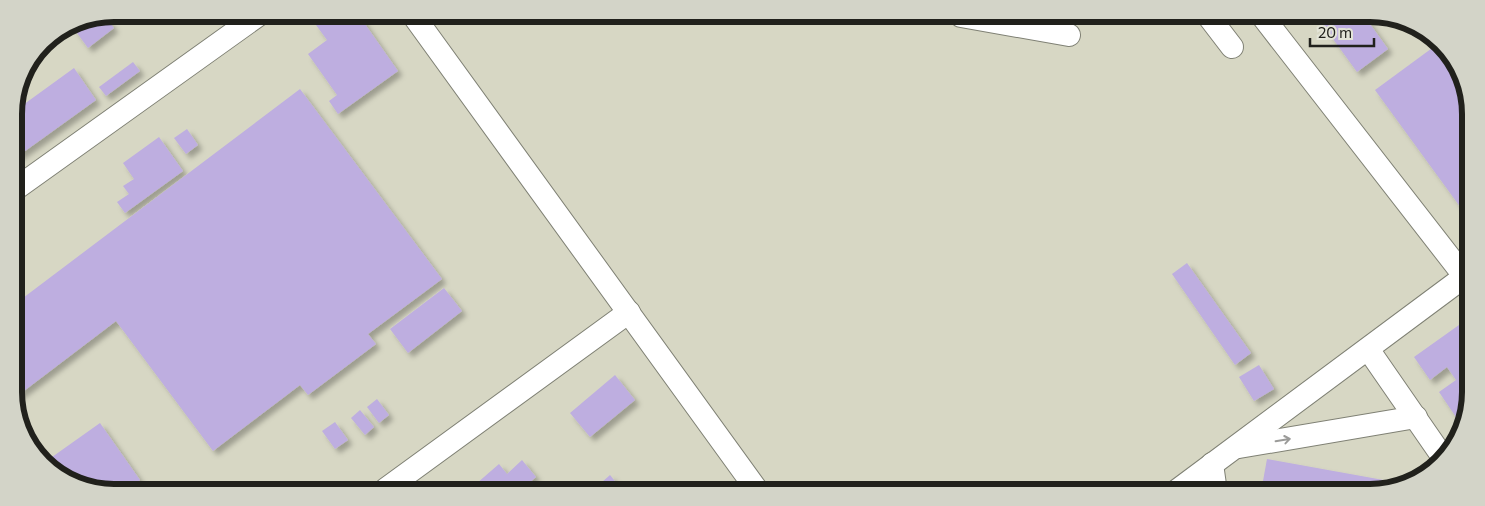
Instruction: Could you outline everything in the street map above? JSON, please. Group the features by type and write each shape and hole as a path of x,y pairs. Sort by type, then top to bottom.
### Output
{"street":[{"path":"23,184 249,22"},
{"path":"418,22 752,483"},
{"path":"995,22 1069,35"},
{"path":"1213,22 1232,47"},
{"path":"1267,22 1462,270"},
{"path":"1187,483 1462,280"},
{"path":"394,484 629,312"},
{"path":"1368,349 1439,452"},
{"path":"1235,448 1416,417"},
{"path":"1212,464 1215,483"}],"shaded area":[{"path":"1370,22 1394,26 1416,35 1435,50 1450,69 1461,97 1462,403 1459,415 1447,443 1426,464 1400,479 1376,483 115,484 91,480 69,471 50,456 35,437 27,421 24,409 22,391 23,103 27,85 32,74 38,63 54,45 79,30 103,23"}],"building":[{"path":"110,22 114,28 88,48 76,32 97,24"},
{"path":"320,22 364,22 398,71 338,114 329,101 337,95 308,54 327,40 316,25"},
{"path":"1321,22 1369,22 1388,49 1357,72"},
{"path":"1432,48 1443,59 1455,79 1461,97 1462,209 1375,90"},
{"path":"133,62 140,71 106,96 99,87"},
{"path":"74,68 96,100 23,153 23,105"},
{"path":"300,89 442,279 368,334 376,344 308,395 300,385 213,451 116,321 22,392 22,298"},
{"path":"187,129 198,145 186,154 174,138"},
{"path":"159,137 183,171 125,213 117,202 129,194 123,186 134,179 123,163"},
{"path":"1187,263 1251,353 1235,365 1172,274"},
{"path":"444,288 462,311 408,353 390,329"},
{"path":"1462,323 1462,403 1458,419 1439,392 1456,380 1447,367 1430,380 1414,357"},
{"path":"1259,365 1274,389 1254,401 1239,377"},
{"path":"615,375 635,400 590,437 570,413"},
{"path":"377,399 389,415 379,423 367,407"},
{"path":"360,410 374,427 365,435 351,418"},
{"path":"335,422 348,440 335,449 322,431"},
{"path":"100,423 140,480 134,484 115,484 91,480 69,471 52,457"},
{"path":"1267,459 1391,481 1376,483 1263,483"},
{"path":"522,460 536,477 528,484 476,484 499,464 507,474"},
{"path":"610,475 617,484 600,484"}]}
